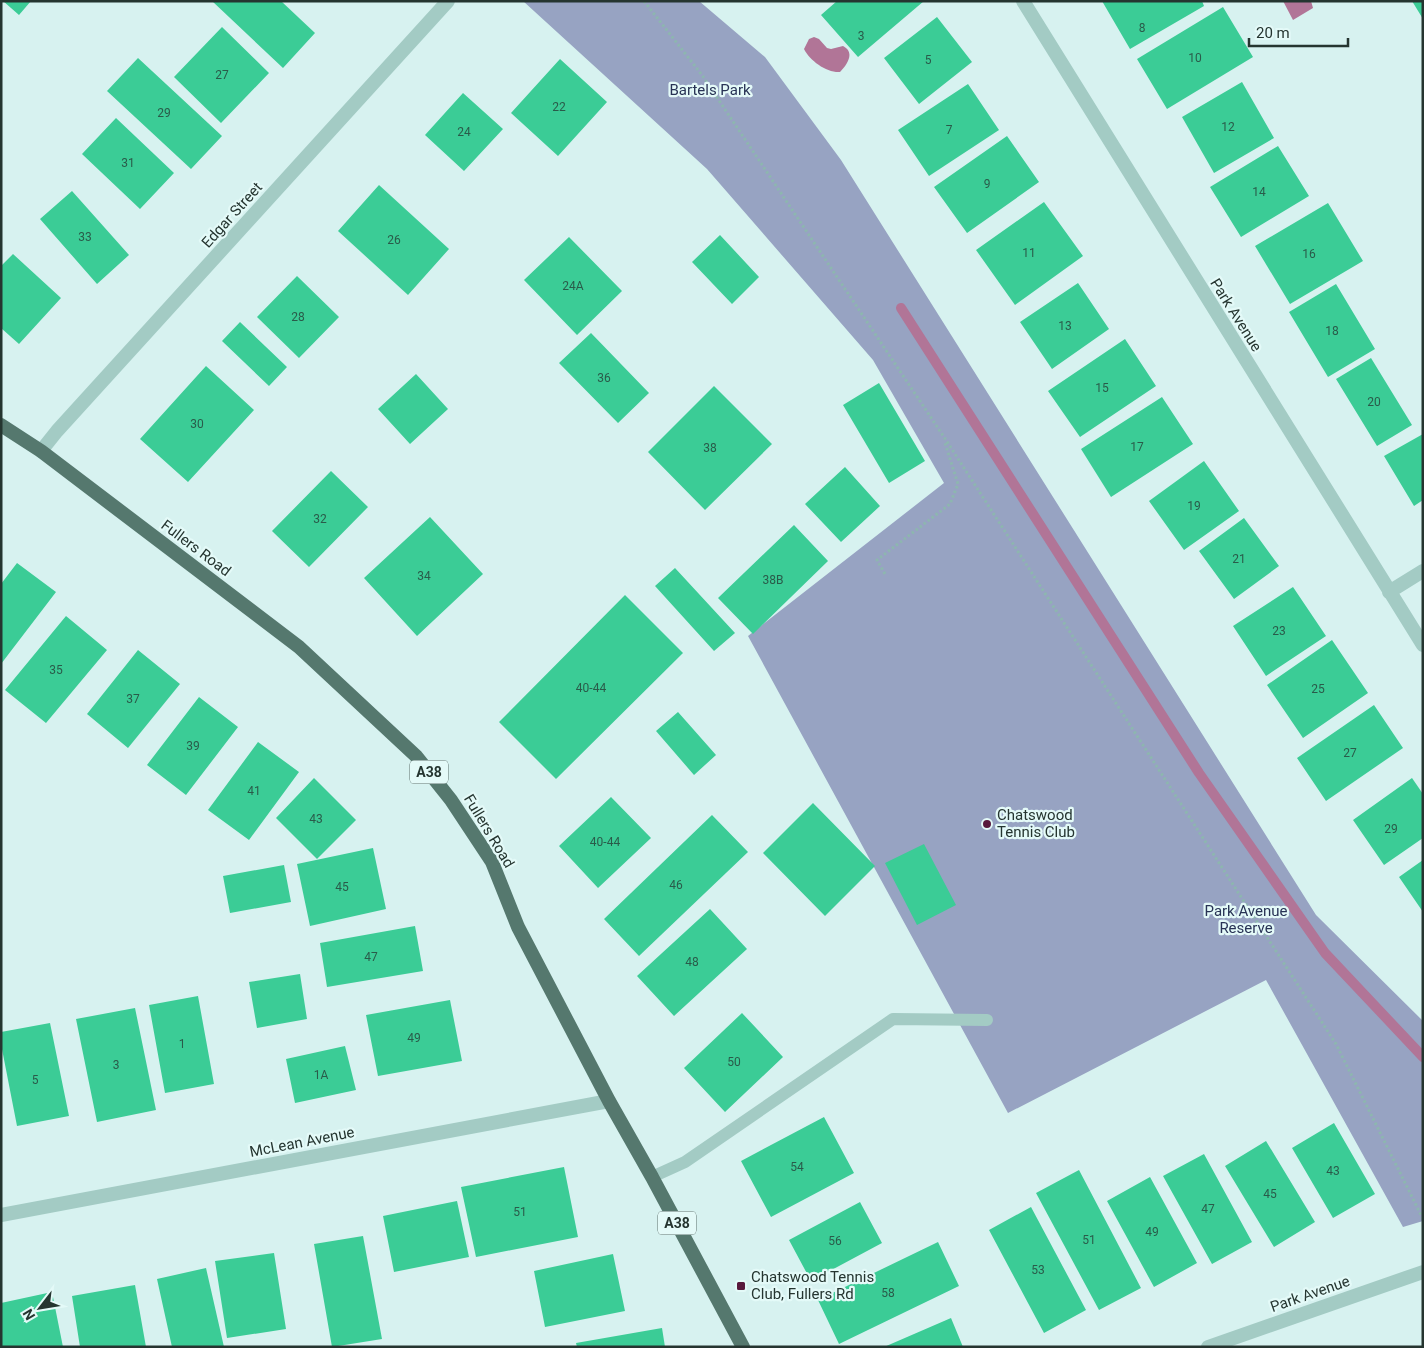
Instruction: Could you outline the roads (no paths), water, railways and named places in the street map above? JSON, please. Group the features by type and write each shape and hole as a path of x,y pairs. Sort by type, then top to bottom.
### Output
{"main road":[{"name":"Fullers Road","path":"1,424 41,451 300,647 416,756 451,800 492,862 518,927 609,1101 743,1347"}],"street":[{"name":"Edgar Street","path":"41,451 57,430 448,1"},
{"name":"Park Avenue","path":"1023,1 1423,645"},
{"path":"1389,592 1423,572"},
{"name":"McLean Avenue","path":"1,1215 609,1101"},
{"name":"Park Avenue","path":"1208,1347 1423,1272"}],"lane":[{"path":"652,1177 685,1162 893,1019 987,1020"}],"waterway":[{"path":"901,308 1199,773 1325,953 1423,1057"}],"place":[{"name":"Chatswood Tennis Club","path":"987,824"},
{"name":"Chatswood Tennis Club, Fullers Rd","path":"741,1286"}],"park label":[{"name":"Bartels Park","path":"710,90"},
{"name":"Park Avenue Reserve","path":"1246,920"}]}
